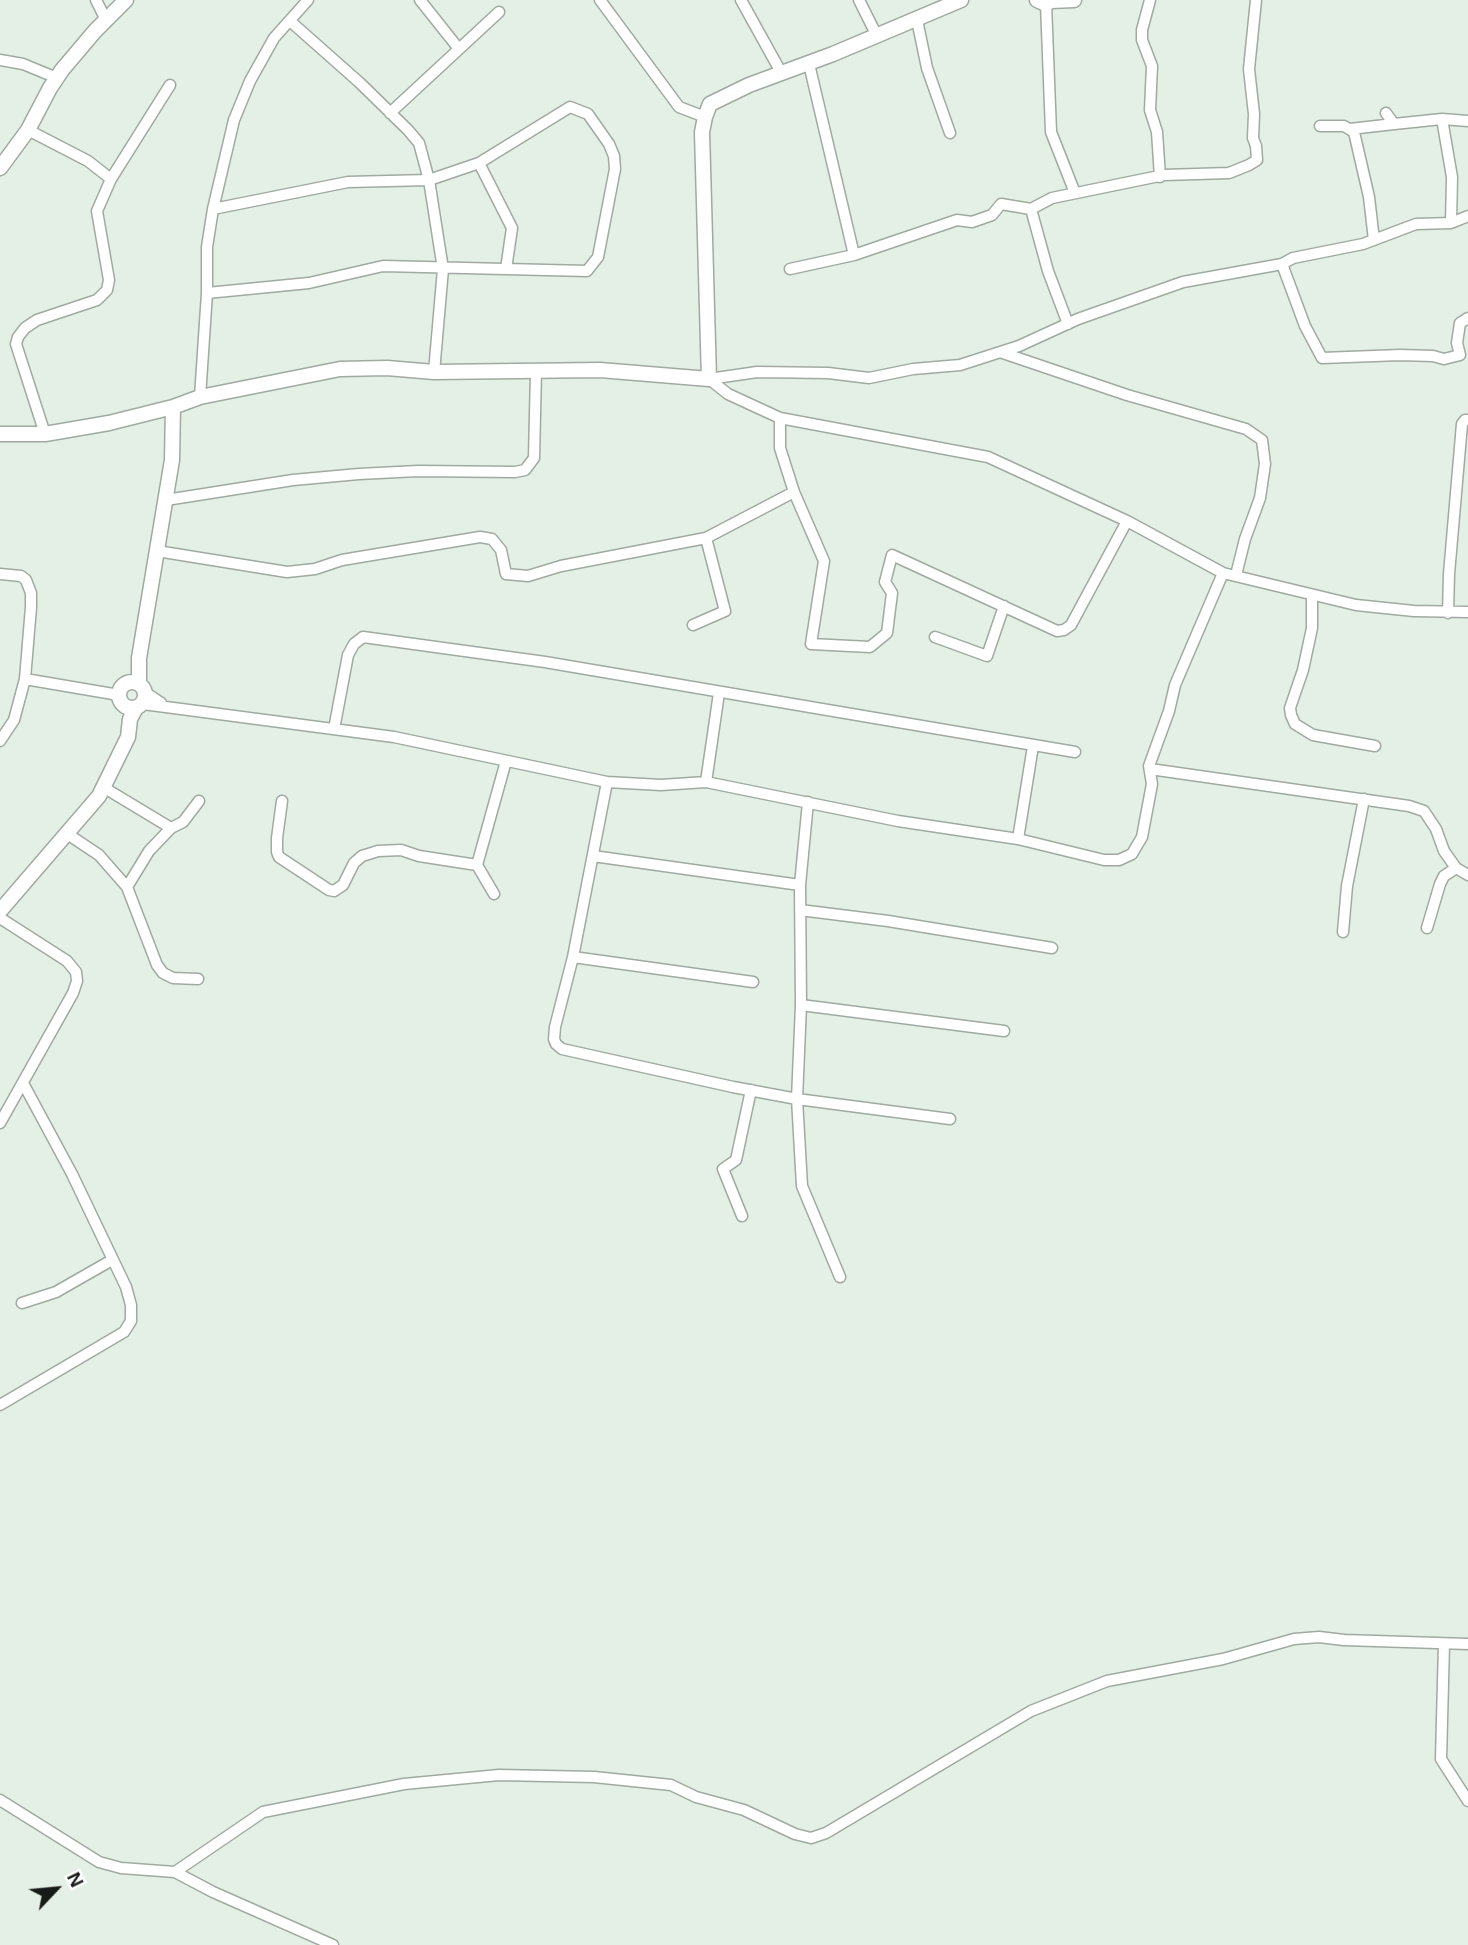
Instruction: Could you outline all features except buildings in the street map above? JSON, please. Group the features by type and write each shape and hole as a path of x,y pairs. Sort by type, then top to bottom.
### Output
{"street":[{"path":"96,0 106,20"},
{"path":"0,168 28,130 57,78 126,0"},
{"path":"200,397 207,247 234,120 250,81 274,38 308,0"},
{"path":"420,0 459,49"},
{"path":"600,0 679,107 705,117"},
{"path":"741,0 782,74"},
{"path":"859,0 877,36"},
{"path":"709,379 702,132 710,104 748,85 809,64 961,0"},
{"path":"1074,0 1041,2 1051,132 1075,193"},
{"path":"1150,0 1142,40 1152,66 1150,110 1157,132 1160,177"},
{"path":"790,269 854,255 957,219 972,222 992,215 1001,204 1031,209 1052,198 1160,177 1229,173 1257,160 1249,69 1256,0"},
{"path":"390,113 499,12"},
{"path":"917,20 928,68 950,133"},
{"path":"290,21 419,143 429,180 443,269 434,372"},
{"path":"0,61 23,64 57,78"},
{"path":"809,64 854,255"},
{"path":"45,434 16,344 25,328 37,320 97,300 107,290 109,280 97,211 111,179 170,85"},
{"path":"206,293 309,283 383,266 587,271 598,257 615,169 614,156 609,144 587,114 570,107 479,163 429,180 348,182 213,209"},
{"path":"1386,113 1394,124"},
{"path":"1442,119 1452,177 1451,223"},
{"path":"1350,129 1442,119 1468,121"},
{"path":"1320,126 1344,126 1354,132 1358,140 1374,240"},
{"path":"28,130 88,160 111,179"},
{"path":"479,163 512,228 506,270"},
{"path":"1031,209 1048,271 1068,324"},
{"path":"0,434 45,434 109,423 173,407 200,397 340,369 387,368 434,372 600,370 709,379 757,372 828,373 869,378 913,369 960,365 1019,346 1068,324 1183,282 1282,264 1293,258 1374,240 1416,224 1451,223 1468,216"},
{"path":"1282,264 1305,326 1322,358 1400,355 1444,359 1460,355 1457,343 1460,323 1468,318"},
{"path":"1000,352 1126,395 1246,429 1262,440 1265,464 1261,498 1245,539 1236,575"},
{"path":"166,499 293,480 359,474 525,470 534,458 536,371"},
{"path":"709,379 728,394 780,418 988,457 1127,522 1223,573 1356,606 1468,612"},
{"path":"0,911 99,796 128,737 172,460 173,407"},
{"path":"780,418 780,448 794,492 824,561 811,644 870,647 887,633 892,593 885,582 892,555 1057,631 1064,631 1071,625 1127,522"},
{"path":"1448,613 1462,424 1468,420"},
{"path":"157,551 287,572 315,569 374,554 481,537 492,539 500,550 506,574 528,576 561,566 706,538 794,492"},
{"path":"693,625 725,611 706,538"},
{"path":"25,679 163,705 394,737 607,782 661,785 706,782 898,821 1018,839 1104,860 1119,860 1132,854 1142,837 1152,784 1149,765 1169,711 1175,685 1223,573"},
{"path":"0,574 21,576 29,585 31,593 25,679 14,720 0,741"},
{"path":"1312,595 1312,628 1303,670 1290,708 1294,724 1313,735 1375,746"},
{"path":"935,637 987,656 1004,606"},
{"path":"334,729 348,655 354,644 363,637 545,662 1075,752"},
{"path":"706,782 719,693"},
{"path":"1018,839 1033,746"},
{"path":"494,894 477,865 506,761"},
{"path":"1150,769 1409,806 1424,811 1455,868 1468,875"},
{"path":"607,782 573,957 555,1027 554,1039 562,1049 797,1099 950,1119"},
{"path":"103,787 171,828"},
{"path":"1343,932 1347,887 1364,799"},
{"path":"127,887 149,852 171,828 183,821 199,801"},
{"path":"282,801 277,838 279,857 329,890 339,889 343,885 362,856 378,851 401,850 419,856 477,865"},
{"path":"808,802 800,885 801,1005 797,1099 802,1186 840,1277"},
{"path":"66,833 99,855 127,887 157,965 163,973 173,978 198,979"},
{"path":"593,856 800,885"},
{"path":"1427,928 1440,884 1444,876 1455,868"},
{"path":"800,910 888,921 1052,948"},
{"path":"0,918 67,961 76,972 77,981 74,993 0,1123"},
{"path":"573,957 752,982"},
{"path":"801,1005 1004,1031"},
{"path":"0,1405 124,1332 131,1321 131,1305 126,1287 72,1174 23,1083"},
{"path":"742,1216 723,1169 736,1160 751,1090"},
{"path":"22,1303 56,1292 112,1260"},
{"path":"175,1872 263,1812 404,1784 499,1775 594,1777 671,1785 696,1797 744,1810 811,1838 827,1833 1031,1711 1107,1681 1223,1659 1294,1639 1319,1637 1468,1644"},
{"path":"1444,1644 1441,1759 1468,1801"},
{"path":"0,1800 99,1862 121,1868 175,1872 213,1892 333,1945"}]}
